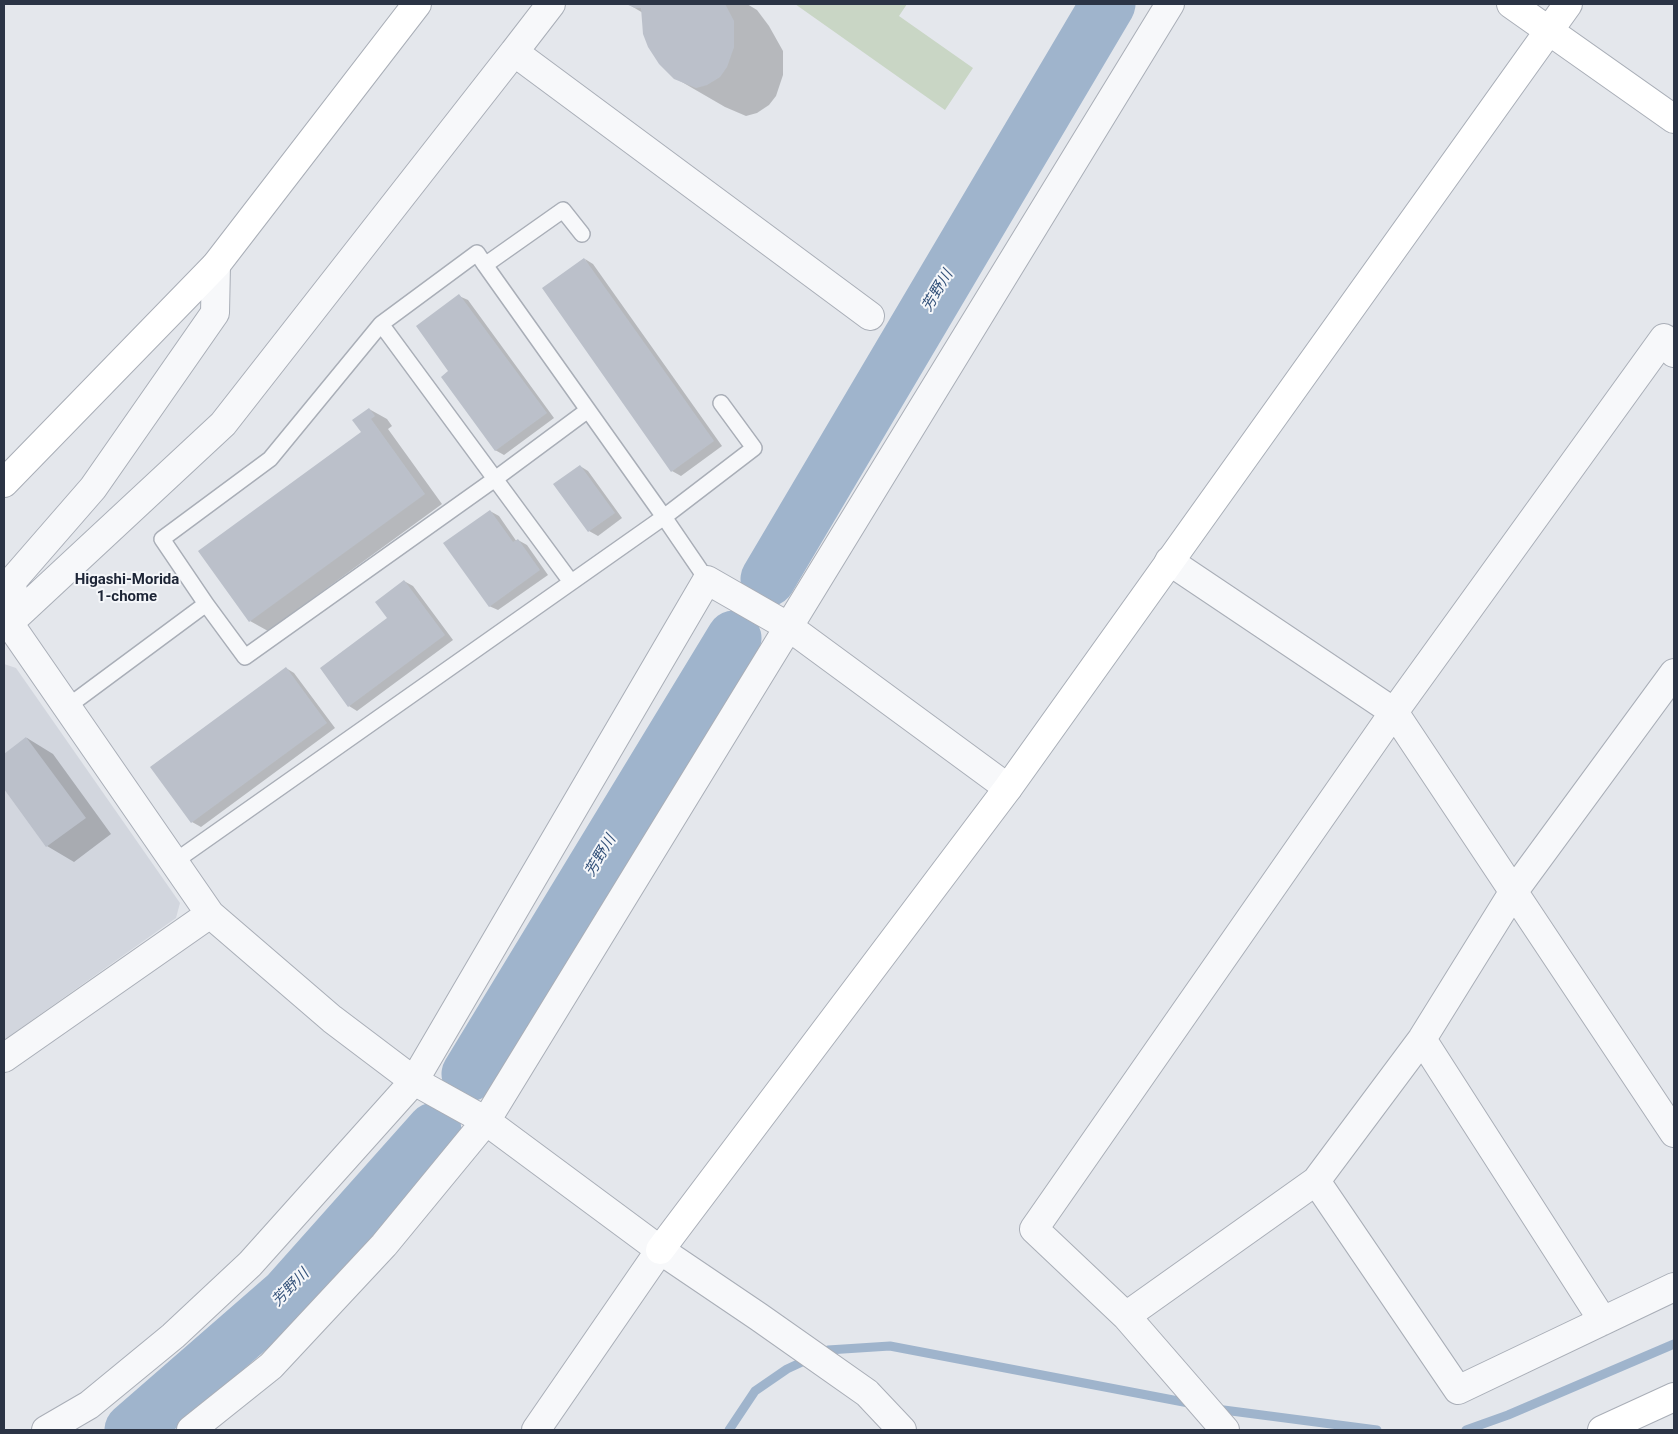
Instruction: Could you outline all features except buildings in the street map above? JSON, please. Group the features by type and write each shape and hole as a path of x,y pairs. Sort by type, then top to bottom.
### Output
{"street":[{"path":"4,483 216,265 417,4"},
{"path":"9,624 223,424 551,4"},
{"path":"191,1430 271,1366 384,1245 486,1121 1170,4"},
{"path":"1510,4 1674,119"},
{"path":"536,1430 660,1250 1008,788 1568,4"},
{"path":"514,52 870,316"},
{"path":"216,265 215,313 93,488 13,580 9,624 210,914 332,1019 414,1081 486,1121 660,1250 866,1393 902,1430"},
{"path":"1224,1430 1126,1316 1034,1229 1394,712 1664,338 1674,353"},
{"path":"1169,561 1394,712 1674,1133"},
{"path":"46,1430 96,1399 173,1336 250,1264 414,1081 707,580 789,627 1008,788"},
{"path":"1126,1316 1316,1181 1422,1039 1514,891 1674,673"},
{"path":"4,1058 210,914"},
{"path":"1422,1039 1604,1320"},
{"path":"1316,1181 1458,1390 1674,1287"},
{"path":"1602,1430 1674,1398"}],"lane":[{"path":"485,265 563,210 582,234"},
{"path":"588,410 495,479 245,657 162,540 270,459 381,324 478,253 664,516 707,580"},
{"path":"381,324 571,582"},
{"path":"174,862 664,516 754,448 721,403"},
{"path":"67,707 206,604"}],"shaded area":[{"path":"4,664 16,668 180,903 176,918 4,1040"}],"green space":[{"path":"795,4 907,4 899,16 973,68 945,110"}],"waterway":[{"name":"芳野川","path":"768,579 1108,4"},
{"name":"芳野川","path":"469,1074 734,638"},
{"name":"芳野川","path":"132,1430 287,1295 434,1130"},
{"path":"1466,1430 1508,1415 1674,1344"},
{"path":"729,1430 755,1391 787,1369 828,1350 890,1346 1194,1404"},
{"path":"1216,1409 1377,1430"}],"district":[{"name":"Higashi-Morida 1-chome","path":"127,588"}]}
